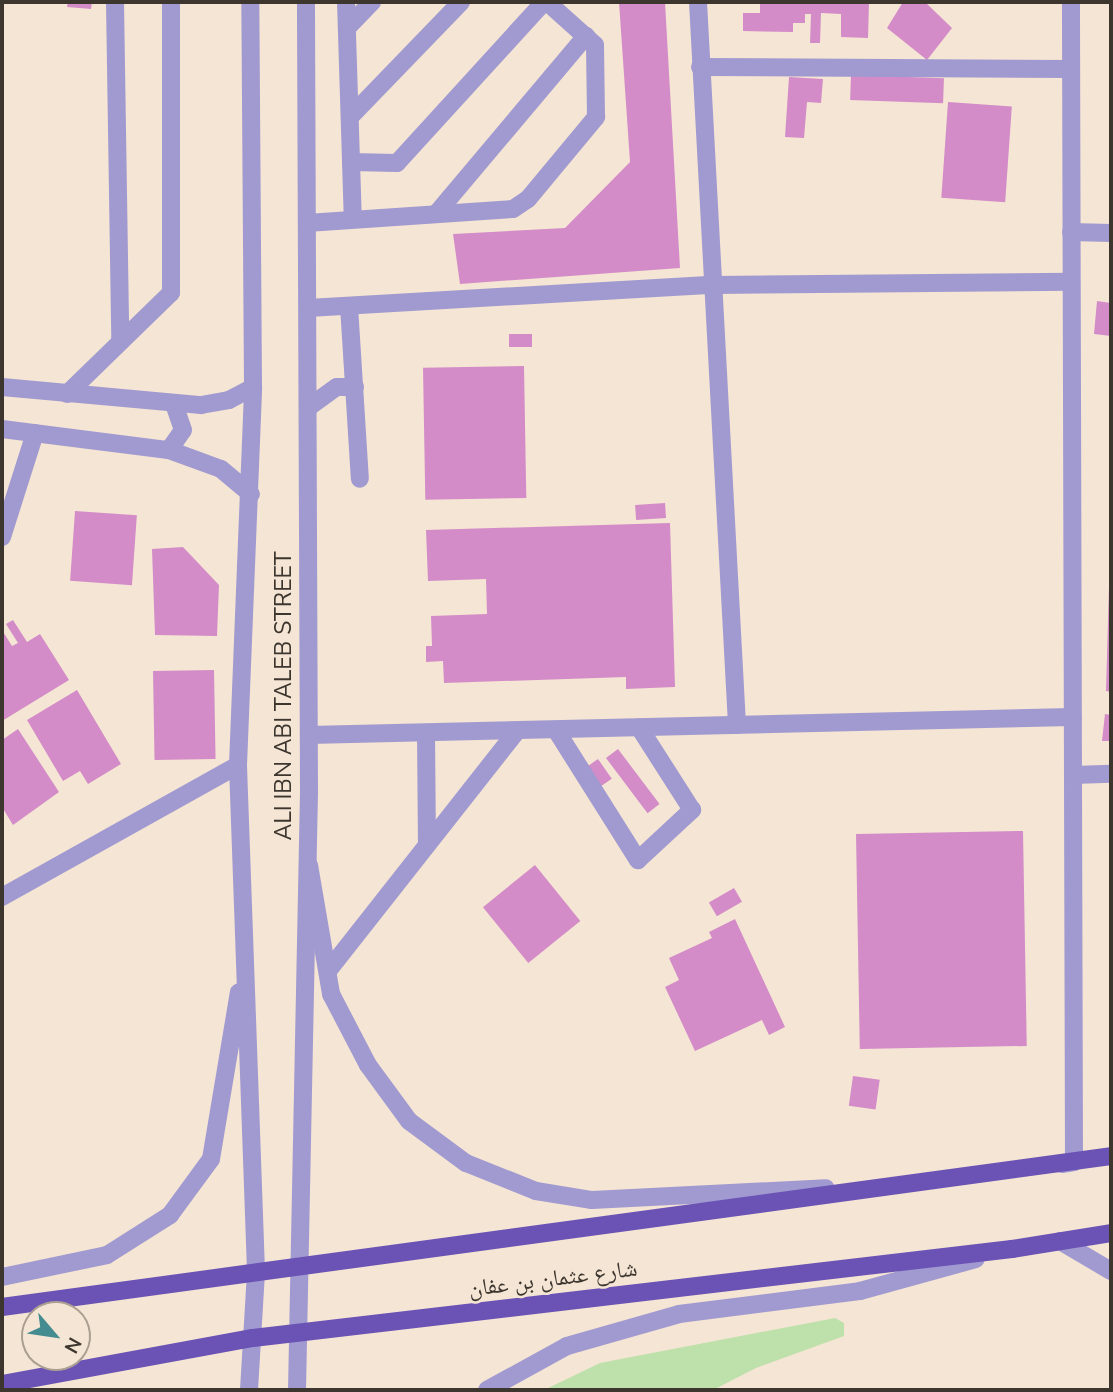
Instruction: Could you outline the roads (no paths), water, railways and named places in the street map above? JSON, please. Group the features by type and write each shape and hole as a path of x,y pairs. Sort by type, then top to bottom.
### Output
{"main road":[{"name":"شارع عثمان بن عفان","path":"2,1307 1111,1156"},
{"name":"شارع عثمان بن عفان","path":"2,1384 253,1339 1012,1249 1111,1233"}],"street":[{"path":"115,2 120,339"},
{"path":"67,394 120,339 163,303 174,281 171,2"},
{"name":"ALI IBN ABI TALEB STREET","path":"246,933 238,765 251,494 253,387 250,2"},
{"name":"ALI IBN ABI TALEB STREET","path":"297,1390 296,1266 309,864 306,2"},
{"path":"346,2 354,219"},
{"path":"347,28 372,2"},
{"path":"350,117 461,2"},
{"path":"307,223 513,209 537,189 596,117 595,45 545,2 397,163 351,163"},
{"path":"698,2 737,725"},
{"path":"309,864 331,994 368,1065 409,1121 466,1163 536,1191 592,1200 863,1187 1074,1162 1071,2"},
{"path":"436,214 586,36"},
{"path":"700,67 1071,69"},
{"path":"1071,232 1111,233"},
{"path":"309,308 712,285 1071,282"},
{"path":"349,306 360,479"},
{"path":"2,387 174,404 229,401 253,387"},
{"path":"309,407 337,387 355,387"},
{"path":"169,450 183,430 174,404"},
{"path":"2,429 169,450 220,470 251,494"},
{"path":"2,537 35,433"},
{"path":"309,735 1073,717"},
{"path":"556,730 638,860 692,810 639,727"},
{"path":"328,971 517,730"},
{"path":"426,733 427,845"},
{"path":"2,897 238,765"},
{"path":"1073,775 1111,774"},
{"path":"246,933 256,1271 249,1390"},
{"path":"2,1277 107,1255 137,1239 170,1215 211,1159 231,1060 246,933"},
{"path":"1060,1241 1111,1271"},
{"path":"487,1390 567,1346 679,1314 860,1291 1012,1249"}]}
